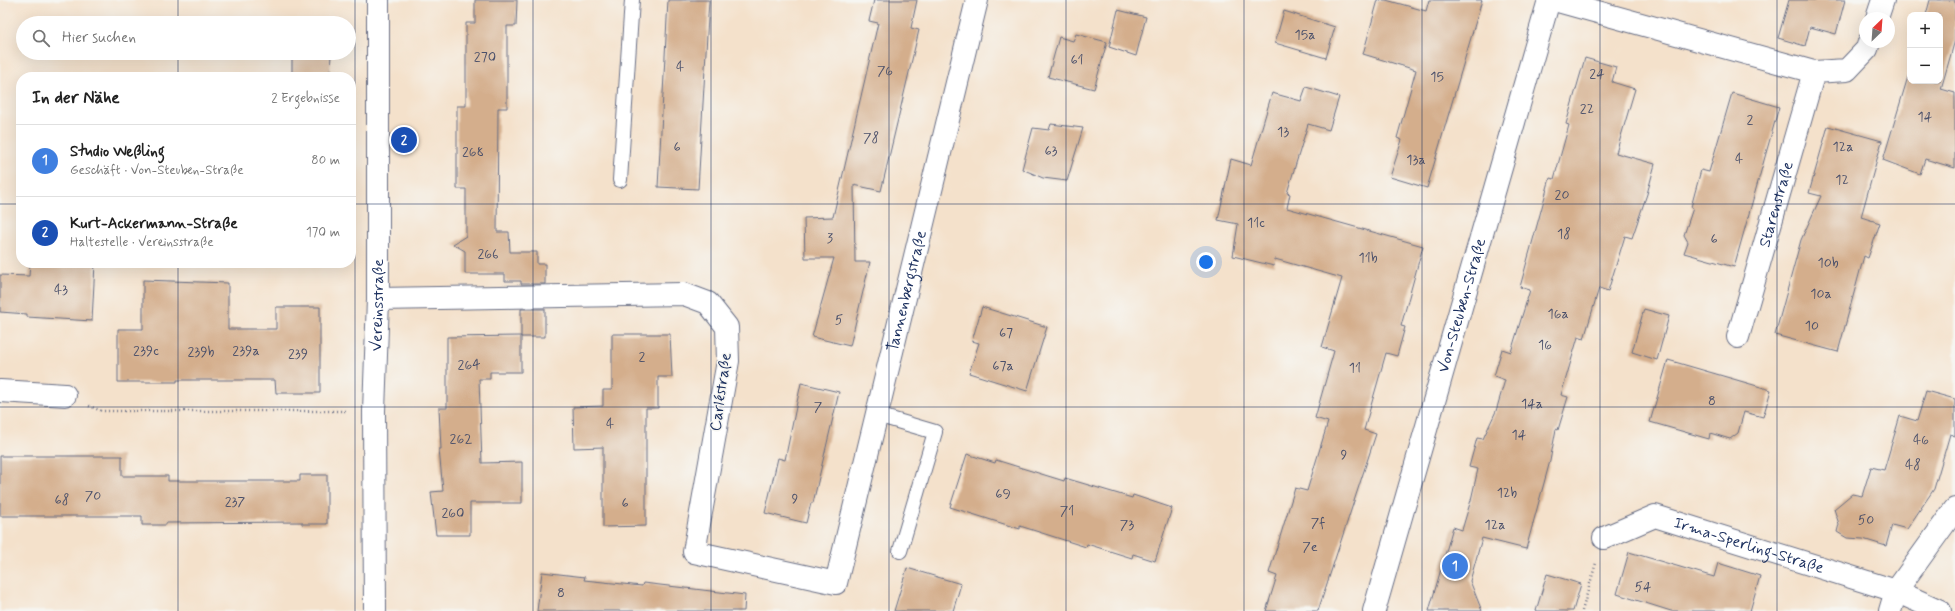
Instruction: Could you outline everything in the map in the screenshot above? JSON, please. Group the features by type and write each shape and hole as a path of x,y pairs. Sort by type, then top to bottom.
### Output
{"street":[{"name":"Vereinsstraße","path":"375,611 374,411 378,299 378,0"},
{"name":"Tannenbergstraße","path":"836,583 977,0"},
{"name":"Von-Steuben-Straße","path":"1374,611 1548,0"},
{"path":"1554,0 1814,72 1847,70 1867,48"},
{"path":"1879,12 1883,0"},
{"name":"Starenstraße","path":"1738,337 1814,72"},
{"name":"Carléstraße","path":"378,299 684,294 708,303 727,327 728,361 694,552 836,583"},
{"path":"0,391 65,395"},
{"path":"1890,611 1896,591 1955,509"},
{"name":"Irma-Sperling-Straße","path":"1604,538 1655,516 1896,591 1940,611"}],"lane":[{"path":"620,180 632,0"},
{"path":"877,415 935,432 900,551"}],"path":[{"path":"65,395 102,411 374,411"},
{"path":"1582,611 1604,538"}],"building":[{"path":"475,0 517,0 516,26 507,26 507,108 498,108 497,232 509,232 510,252 537,252 537,264 545,264 545,284 521,284 521,281 505,281 505,274 465,274 465,251 453,244 466,236 466,189 457,189 457,106 466,106 466,23 475,23"},
{"path":"668,0 709,0 698,189 658,187"},
{"path":"874,0 917,0 911,28 919,30 881,191 854,185 855,262 870,262 850,346 812,337 834,258 805,258 804,218 833,217 878,23 869,21"},
{"path":"1378,0 1386,0 1426,11 1429,0 1482,0 1427,188 1390,177 1402,140 1397,138 1416,70 1363,54"},
{"path":"1789,0 1845,0 1836,34 1810,27 1805,46 1778,38"},
{"path":"1930,0 1955,0 1955,40 1943,82 1943,12 1927,12"},
{"path":"1118,10 1146,17 1136,56 1109,47"},
{"path":"1284,11 1335,27 1326,58 1275,43"},
{"path":"1076,34 1107,42 1094,89 1048,77 1059,37 1073,41"},
{"path":"1585,58 1616,67 1612,82 1635,89 1616,153 1655,164 1647,194 1632,238 1625,236 1608,291 1599,288 1584,339 1578,337 1561,395 1568,397 1558,430 1556,429 1550,461 1526,549 1482,538 1470,581 1482,611 1429,611 1453,527 1462,530 1471,500 1478,469 1469,467 1477,438 1483,439 1496,411 1505,380 1494,376 1502,349 1511,352 1530,290 1520,287 1550,178 1554,179 1569,125 1566,124"},
{"path":"292,60 331,60 330,72 292,72"},
{"path":"1907,80 1907,84 1942,84 1941,89 1955,93 1955,168 1925,159 1920,174 1883,160"},
{"path":"1306,87 1339,97 1329,130 1308,124 1287,193 1290,194 1287,208 1423,246 1401,326 1405,327 1397,356 1386,353 1364,430 1376,434 1318,611 1266,611 1277,576 1269,573 1295,488 1307,491 1328,422 1315,418 1334,351 1322,347 1342,278 1275,259 1274,266 1233,256 1238,224 1218,220 1231,159 1251,165 1272,93 1301,101"},
{"path":"1732,93 1779,107 1734,267 1684,253 1688,242 1684,235 1693,208 1691,207 1701,170 1709,172"},
{"path":"1051,124 1083,128 1067,181 1043,178 1022,169 1033,128 1049,130"},
{"path":"1828,126 1882,141 1861,217 1880,223 1868,258 1864,256 1838,352 1775,335 1801,240 1821,196 1809,193"},
{"path":"30,268 95,268 92,321 27,317 27,314 0,312 0,275 29,276"},
{"path":"143,280 228,283 228,329 276,329 276,307 320,307 320,393 276,393 275,380 177,380 177,382 118,382 118,329 143,329"},
{"path":"982,307 1047,327 1027,391 969,373 979,343 972,341"},
{"path":"521,309 545,309 545,337 521,337"},
{"path":"1644,309 1669,316 1657,360 1632,352"},
{"path":"612,334 670,334 672,377 658,377 658,408 646,408 646,526 603,527 603,447 574,448 573,407 603,406 603,390 612,390"},
{"path":"521,336 521,372 490,372 490,379 479,379 482,463 522,462 522,503 470,503 470,535 436,535 431,492 443,491 439,449 441,449 439,408 447,408 447,337"},
{"path":"1668,360 1771,390 1763,417 1744,412 1738,433 1730,439 1710,433 1709,439 1650,422"},
{"path":"801,383 839,392 813,503 811,503 806,523 765,513 778,458 785,460"},
{"path":"1926,391 1955,399 1955,436 1950,434 1934,489 1907,529 1892,525 1886,546 1863,539 1847,538 1837,532 1839,524 1834,509 1852,494 1862,496 1871,467 1884,470 1900,416 1917,421"},
{"path":"967,454 995,463 996,460 1064,481 1065,478 1132,498 1133,495 1172,508 1155,561 1133,554 1132,558 1087,544 1086,547 1020,526 1020,529 950,507"},
{"path":"0,456 122,456 122,476 168,476 168,481 300,481 300,475 327,475 327,524 302,524 302,522 166,523 166,525 142,525 142,516 0,516"},
{"path":"1629,552 1714,577 1718,563 1760,576 1750,611 1671,611 1617,594"},
{"path":"907,568 961,584 953,611 894,611"},
{"path":"542,572 585,577 584,580 642,586 643,583 745,595 744,611 537,611"},
{"path":"1547,574 1581,584 1573,611 1536,611"}],"place":[{"name":"Kurt-Ackermann-Straße","path":"404,140"},
{"name":"Studio Weßling","path":"1455,566"}]}
